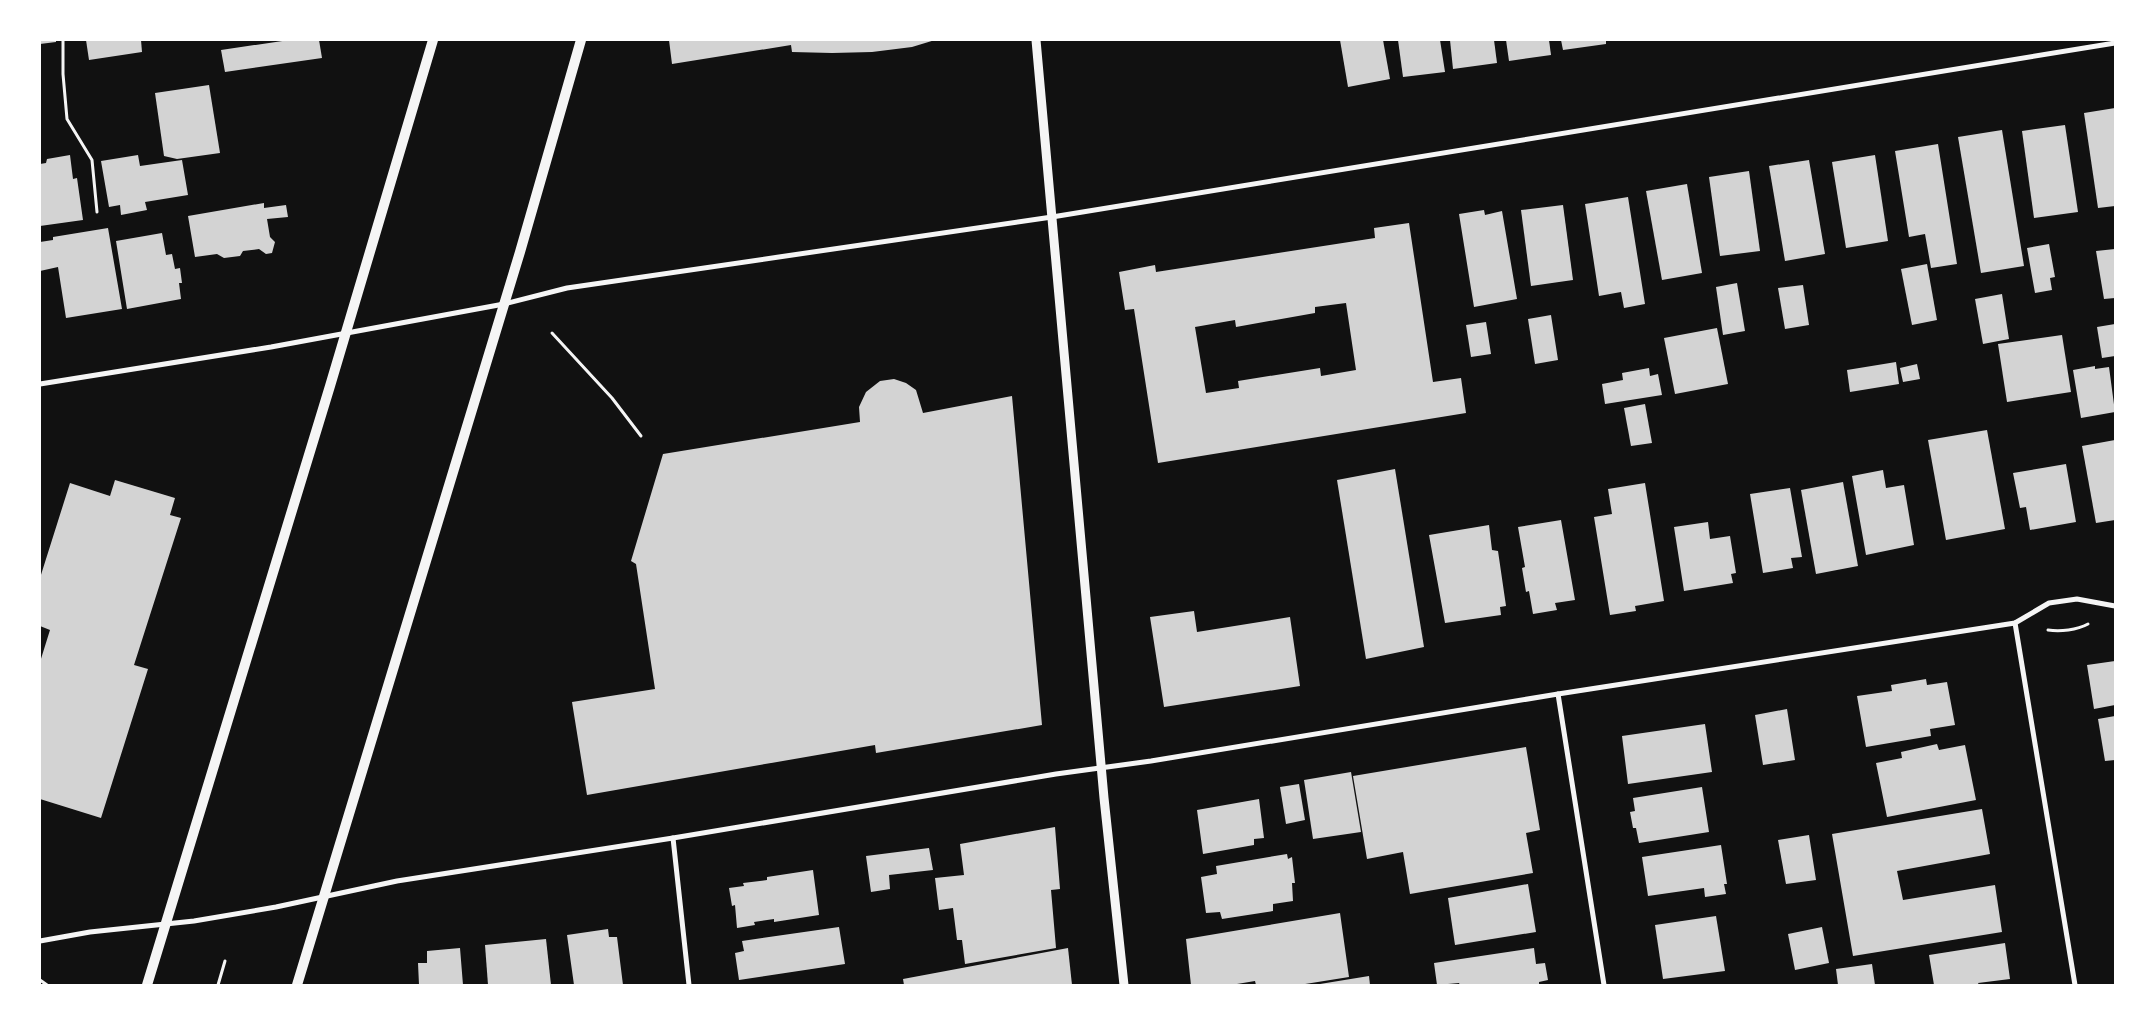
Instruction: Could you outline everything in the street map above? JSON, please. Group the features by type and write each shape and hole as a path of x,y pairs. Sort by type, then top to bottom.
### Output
{"main road":[{"path":"148,985 433,40"},
{"path":"297,985 504,304 581,40"}],"street":[{"path":"1036,40 1102,768 1124,985"},
{"path":"40,384 261,348 504,304 567,288 1052,217 2115,42"},
{"path":"40,942 90,932 166,924 276,907 397,881 1558,694 2015,623 2049,603 2077,599 2115,606"},
{"path":"2015,623 2075,985"},
{"path":"1558,694 1604,985"},
{"path":"673,838 689,985"}],"path":[{"path":"64,40 67,119 92,160 97,212"},
{"path":"552,333 612,398 641,436"},
{"path":"218,985 225,961"},
{"path":"40,980 47,985"}],"building":[{"path":"40,40 56,40 56,42 40,44"},
{"path":"86,40 141,40 142,52 89,60"},
{"path":"289,40 319,40 322,58 225,72 221,50"},
{"path":"669,40 935,40 912,47 872,52 792,52 791,45 672,64"},
{"path":"1340,40 1383,40 1390,79 1348,87"},
{"path":"1398,40 1440,40 1445,72 1403,77"},
{"path":"1450,40 1494,40 1497,63 1453,69"},
{"path":"1506,40 1549,40 1551,55 1509,61"},
{"path":"1561,40 1606,40 1606,44 1563,50"},
{"path":"209,85 220,153 177,159 164,156 155,93"},
{"path":"2115,108 2115,206 2098,208 2084,113"},
{"path":"2065,125 2078,212 2034,218 2022,131"},
{"path":"2002,130 2024,266 1981,273 1958,137"},
{"path":"1938,144 1957,264 1931,268 1925,234 1909,237 1895,151"},
{"path":"70,155 73,179 77,178 83,220 40,226 40,164 46,163 47,159"},
{"path":"138,155 140,166 182,160 188,195 145,202 147,210 121,215 120,205 109,207 101,161"},
{"path":"1875,155 1888,241 1846,248 1832,162"},
{"path":"1809,160 1825,254 1785,261 1769,166"},
{"path":"1749,171 1760,251 1720,256 1709,177"},
{"path":"1687,184 1702,273 1662,280 1646,191"},
{"path":"1628,197 1645,304 1624,308 1621,292 1599,296 1585,204"},
{"path":"264,203 264,208 286,205 288,217 267,219 270,237 275,242 272,253 266,254 259,249 243,251 240,256 224,258 217,254 195,257 188,216"},
{"path":"1563,205 1573,280 1531,286 1521,210"},
{"path":"1484,210 1485,215 1502,211 1517,299 1474,307 1459,214"},
{"path":"1409,223 1433,382 1461,378 1466,413 1158,463 1134,309 1125,310 1119,272 1155,265 1156,272 1375,238 1374,228","holes":["1346,303 1356,370 1321,376 1320,368 1238,381 1239,388 1206,393 1195,327 1235,320 1236,327 1315,313 1315,307"]},
{"path":"108,228 122,309 66,318 58,267 40,271 40,242 53,240 53,237"},
{"path":"162,233 166,255 172,254 175,269 180,268 182,283 179,283 181,299 127,309 116,241"},
{"path":"2049,244 2055,277 2050,278 2052,290 2035,293 2027,248"},
{"path":"2115,249 2115,298 2104,299 2096,251"},
{"path":"1927,264 1937,320 1912,325 1901,269"},
{"path":"1737,283 1745,331 1723,335 1716,287"},
{"path":"1803,285 1809,325 1785,329 1778,288"},
{"path":"2002,294 2009,339 1983,344 1975,299"},
{"path":"1551,315 1558,360 1535,364 1528,319"},
{"path":"1486,322 1491,354 1471,357 1466,325"},
{"path":"2115,324 2115,356 2102,358 2097,327"},
{"path":"1717,328 1728,384 1675,394 1664,338"},
{"path":"2062,335 2071,392 2007,402 1998,344"},
{"path":"1896,362 1899,384 1850,392 1847,370"},
{"path":"1917,364 1920,379 1903,382 1900,368"},
{"path":"2095,366 2095,369 2109,367 2115,412 2081,418 2073,370"},
{"path":"1649,368 1650,376 1658,374 1662,395 1605,404 1602,384 1623,380 1622,373"},
{"path":"894,379 906,383 916,390 923,413 1012,396 1042,725 876,753 875,745 587,795 572,702 655,689 636,564 631,561 663,454 860,422 859,407 866,392 880,381"},
{"path":"1645,404 1652,443 1631,446 1624,408"},
{"path":"1987,430 2005,529 1946,540 1928,440"},
{"path":"2115,440 2115,520 2096,523 2082,446"},
{"path":"2066,464 2076,522 2030,530 2026,507 2020,508 2013,473"},
{"path":"1395,469 1424,647 1366,659 1337,480"},
{"path":"1883,470 1886,488 1904,485 1914,545 1866,555 1852,476"},
{"path":"115,480 175,498 170,515 181,518 134,665 148,669 101,818 40,799 40,662 50,630 40,626 40,578 70,483 110,496"},
{"path":"1843,482 1858,566 1816,574 1801,490"},
{"path":"1645,483 1664,601 1635,606 1636,611 1610,615 1594,517 1612,514 1608,489"},
{"path":"1790,488 1802,557 1791,558 1793,568 1763,573 1750,494"},
{"path":"1561,520 1575,600 1555,603 1557,610 1533,614 1529,591 1526,592 1522,568 1525,567 1518,527"},
{"path":"1708,522 1710,539 1730,536 1736,573 1731,574 1733,583 1684,591 1674,527"},
{"path":"1489,525 1492,550 1498,551 1506,606 1500,607 1501,615 1445,623 1429,535"},
{"path":"1194,611 1197,632 1290,617 1300,686 1164,707 1150,617"},
{"path":"2115,661 2115,705 2094,709 2087,665"},
{"path":"1926,679 1927,685 1947,682 1955,725 1930,729 1931,736 1866,747 1857,696 1892,691 1891,685"},
{"path":"1787,709 1795,760 1763,765 1755,715"},
{"path":"2115,716 2115,760 2105,761 2098,719"},
{"path":"1705,724 1712,772 1628,784 1622,736"},
{"path":"1937,744 1939,750 1965,745 1976,800 1887,817 1876,763 1902,758 1901,752"},
{"path":"1526,747 1540,830 1526,833 1533,873 1410,894 1403,852 1367,859 1353,776"},
{"path":"1351,772 1361,832 1313,839 1304,780"},
{"path":"1299,784 1305,820 1286,824 1280,787"},
{"path":"1702,787 1709,832 1639,843 1636,828 1633,828 1630,812 1635,811 1633,798"},
{"path":"1259,799 1264,838 1254,839 1254,845 1203,854 1197,810"},
{"path":"1982,809 1990,854 1897,871 1903,900 1995,885 2002,932 1853,956 1832,834"},
{"path":"1055,827 1060,889 1051,890 1056,948 965,964 962,940 957,940 953,908 939,910 935,878 964,875 960,844"},
{"path":"1809,835 1816,880 1786,884 1778,840"},
{"path":"1721,845 1727,884 1724,884 1726,894 1705,897 1704,888 1648,896 1642,857"},
{"path":"929,848 933,870 889,875 890,889 871,892 866,856"},
{"path":"1287,854 1288,859 1292,857 1295,883 1292,883 1293,901 1273,904 1273,911 1222,919 1220,912 1206,913 1201,877 1217,874 1216,866"},
{"path":"813,870 819,915 774,922 774,919 754,922 755,925 737,928 735,905 732,906 729,888 744,886 743,883 767,880 767,877"},
{"path":"1528,884 1536,932 1455,945 1448,898"},
{"path":"1340,913 1349,977 1299,985 1256,985 1255,981 1231,985 1191,985 1186,939"},
{"path":"1716,916 1725,971 1663,979 1655,925"},
{"path":"839,927 845,964 739,980 735,953 744,951 742,941"},
{"path":"1822,927 1829,963 1795,970 1788,934"},
{"path":"608,929 609,937 617,937 623,985 574,985 567,935"},
{"path":"546,939 551,985 488,985 485,945"},
{"path":"2005,943 2010,979 1978,983 1979,985 1934,985 1929,955"},
{"path":"460,948 463,985 419,985 418,963 427,963 427,951"},
{"path":"1068,948 1072,985 904,985 903,979"},
{"path":"1534,948 1536,964 1545,963 1548,980 1539,982 1539,985 1460,985 1459,983 1437,985 1434,963"},
{"path":"1872,964 1875,985 1838,985 1836,969"},
{"path":"1369,976 1370,985 1320,984"}]}
